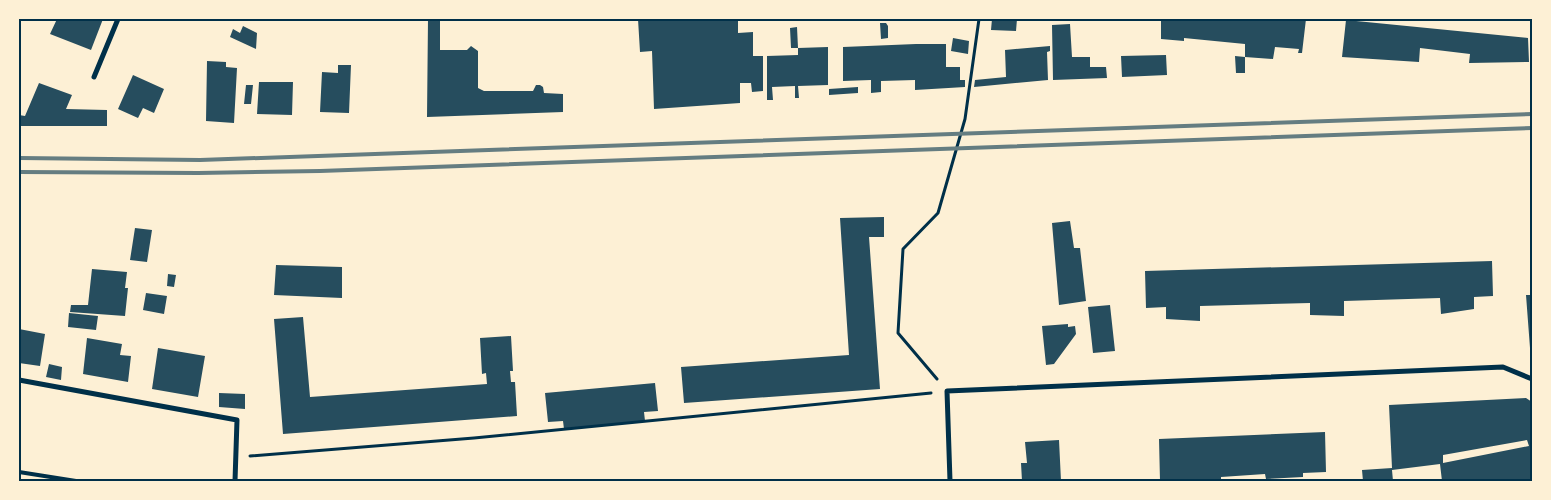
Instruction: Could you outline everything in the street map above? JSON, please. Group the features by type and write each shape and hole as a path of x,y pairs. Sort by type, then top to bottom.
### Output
{"street":[{"path":"94,76 118,19"},
{"path":"950,481 947,391 1504,367 1532,379"},
{"path":"19,380 237,420 235,481"}],"lane":[{"path":"19,472 76,481"}],"path":[{"path":"947,391 898,333 903,248 938,213 965,119 979,19"},
{"path":"235,458 474,438 947,391"}],"building":[{"path":"57,19 103,19 91,50 50,34"},
{"path":"428,19 440,19 440,50 467,50 471,46 478,51 478,88 484,91 533,91 536,85 540,85 543,87 544,93 563,94 563,112 427,117"},
{"path":"638,19 738,19 738,33 753,32 753,56 763,56 763,91 752,92 751,83 740,83 740,103 654,109 652,51 640,52"},
{"path":"992,19 1017,19 1016,31 991,30"},
{"path":"1161,19 1306,19 1302,53 1298,53 1299,49 1275,47 1273,59 1245,57 1245,44 1184,38 1184,41 1161,39"},
{"path":"1346,20 1528,38 1529,62 1469,63 1470,54 1420,48 1419,62 1342,57"},
{"path":"880,23 886,23 888,26 888,38 881,39"},
{"path":"1070,24 1072,57 1090,57 1090,67 1106,67 1107,78 1053,80 1052,25"},
{"path":"243,26 257,33 256,49 230,37 233,29 240,33"},
{"path":"797,27 798,48 791,48 790,28"},
{"path":"953,38 969,41 968,54 951,51"},
{"path":"946,44 946,67 960,67 960,80 965,80 965,87 915,90 915,80 881,81 881,92 871,93 871,80 843,81 843,47"},
{"path":"1050,46 1050,51 1047,52 1048,80 974,87 975,80 1006,77 1005,50"},
{"path":"828,47 828,85 798,86 799,98 795,98 795,86 772,87 773,100 767,100 767,56 798,55 798,48"},
{"path":"1166,55 1167,75 1122,77 1121,56"},
{"path":"1235,56 1245,57 1245,73 1236,73"},
{"path":"207,61 226,62 226,67 237,68 234,123 206,121"},
{"path":"338,65 351,65 349,113 320,112 322,72 338,73"},
{"path":"133,75 164,89 154,113 143,108 138,118 118,109"},
{"path":"259,82 293,82 292,115 257,114"},
{"path":"39,83 72,95 66,109 107,110 107,126 19,126 19,115 25,116"},
{"path":"246,85 253,85 251,104 244,104"},
{"path":"858,87 858,93 829,95 829,89"},
{"path":"884,217 884,237 869,237 880,389 684,403 681,367 849,355 840,218"},
{"path":"1070,221 1074,248 1080,248 1086,301 1059,305 1052,223"},
{"path":"135,228 152,230 147,262 130,260"},
{"path":"1492,261 1493,296 1474,297 1474,309 1441,314 1440,298 1344,301 1344,316 1310,315 1310,303 1200,306 1200,321 1166,319 1166,307 1146,308 1145,271"},
{"path":"276,265 342,267 342,298 274,295"},
{"path":"92,269 127,272 125,288 128,288 125,316 70,312 71,305 88,305"},
{"path":"168,274 176,275 174,287 167,286"},
{"path":"146,293 167,296 164,314 143,310"},
{"path":"1526,295 1532,295 1532,347 1530,348"},
{"path":"1110,305 1115,351 1093,353 1088,307"},
{"path":"69,313 98,316 96,330 68,327"},
{"path":"303,317 310,397 487,384 486,373 482,374 480,338 511,336 513,371 510,371 511,382 515,382 517,416 283,434 274,319"},
{"path":"1068,324 1068,327 1075,326 1076,334 1054,364 1046,365 1042,326"},
{"path":"19,329 45,334 40,366 19,363"},
{"path":"87,338 122,344 120,355 131,356 128,382 83,374"},
{"path":"158,348 205,356 198,397 152,389"},
{"path":"49,364 62,367 61,380 46,377"},
{"path":"655,383 658,411 644,412 645,421 564,429 563,421 548,422 545,393"},
{"path":"219,393 245,394 245,409 219,407"},
{"path":"1526,398 1532,402 1532,481 1442,481 1440,464 1392,470 1393,481 1363,481 1362,470 1392,468 1389,405","holes":["1527,440 1529,446 1443,463 1443,455"]},
{"path":"1325,432 1326,472 1303,473 1303,477 1266,479 1265,474 1221,477 1221,481 1160,481 1159,439"},
{"path":"1059,440 1061,481 1022,481 1021,463 1027,463 1025,442"}],"railway":[{"path":"19,158 200,160 1532,114"},
{"path":"19,172 198,173 320,171 1532,128"}]}
